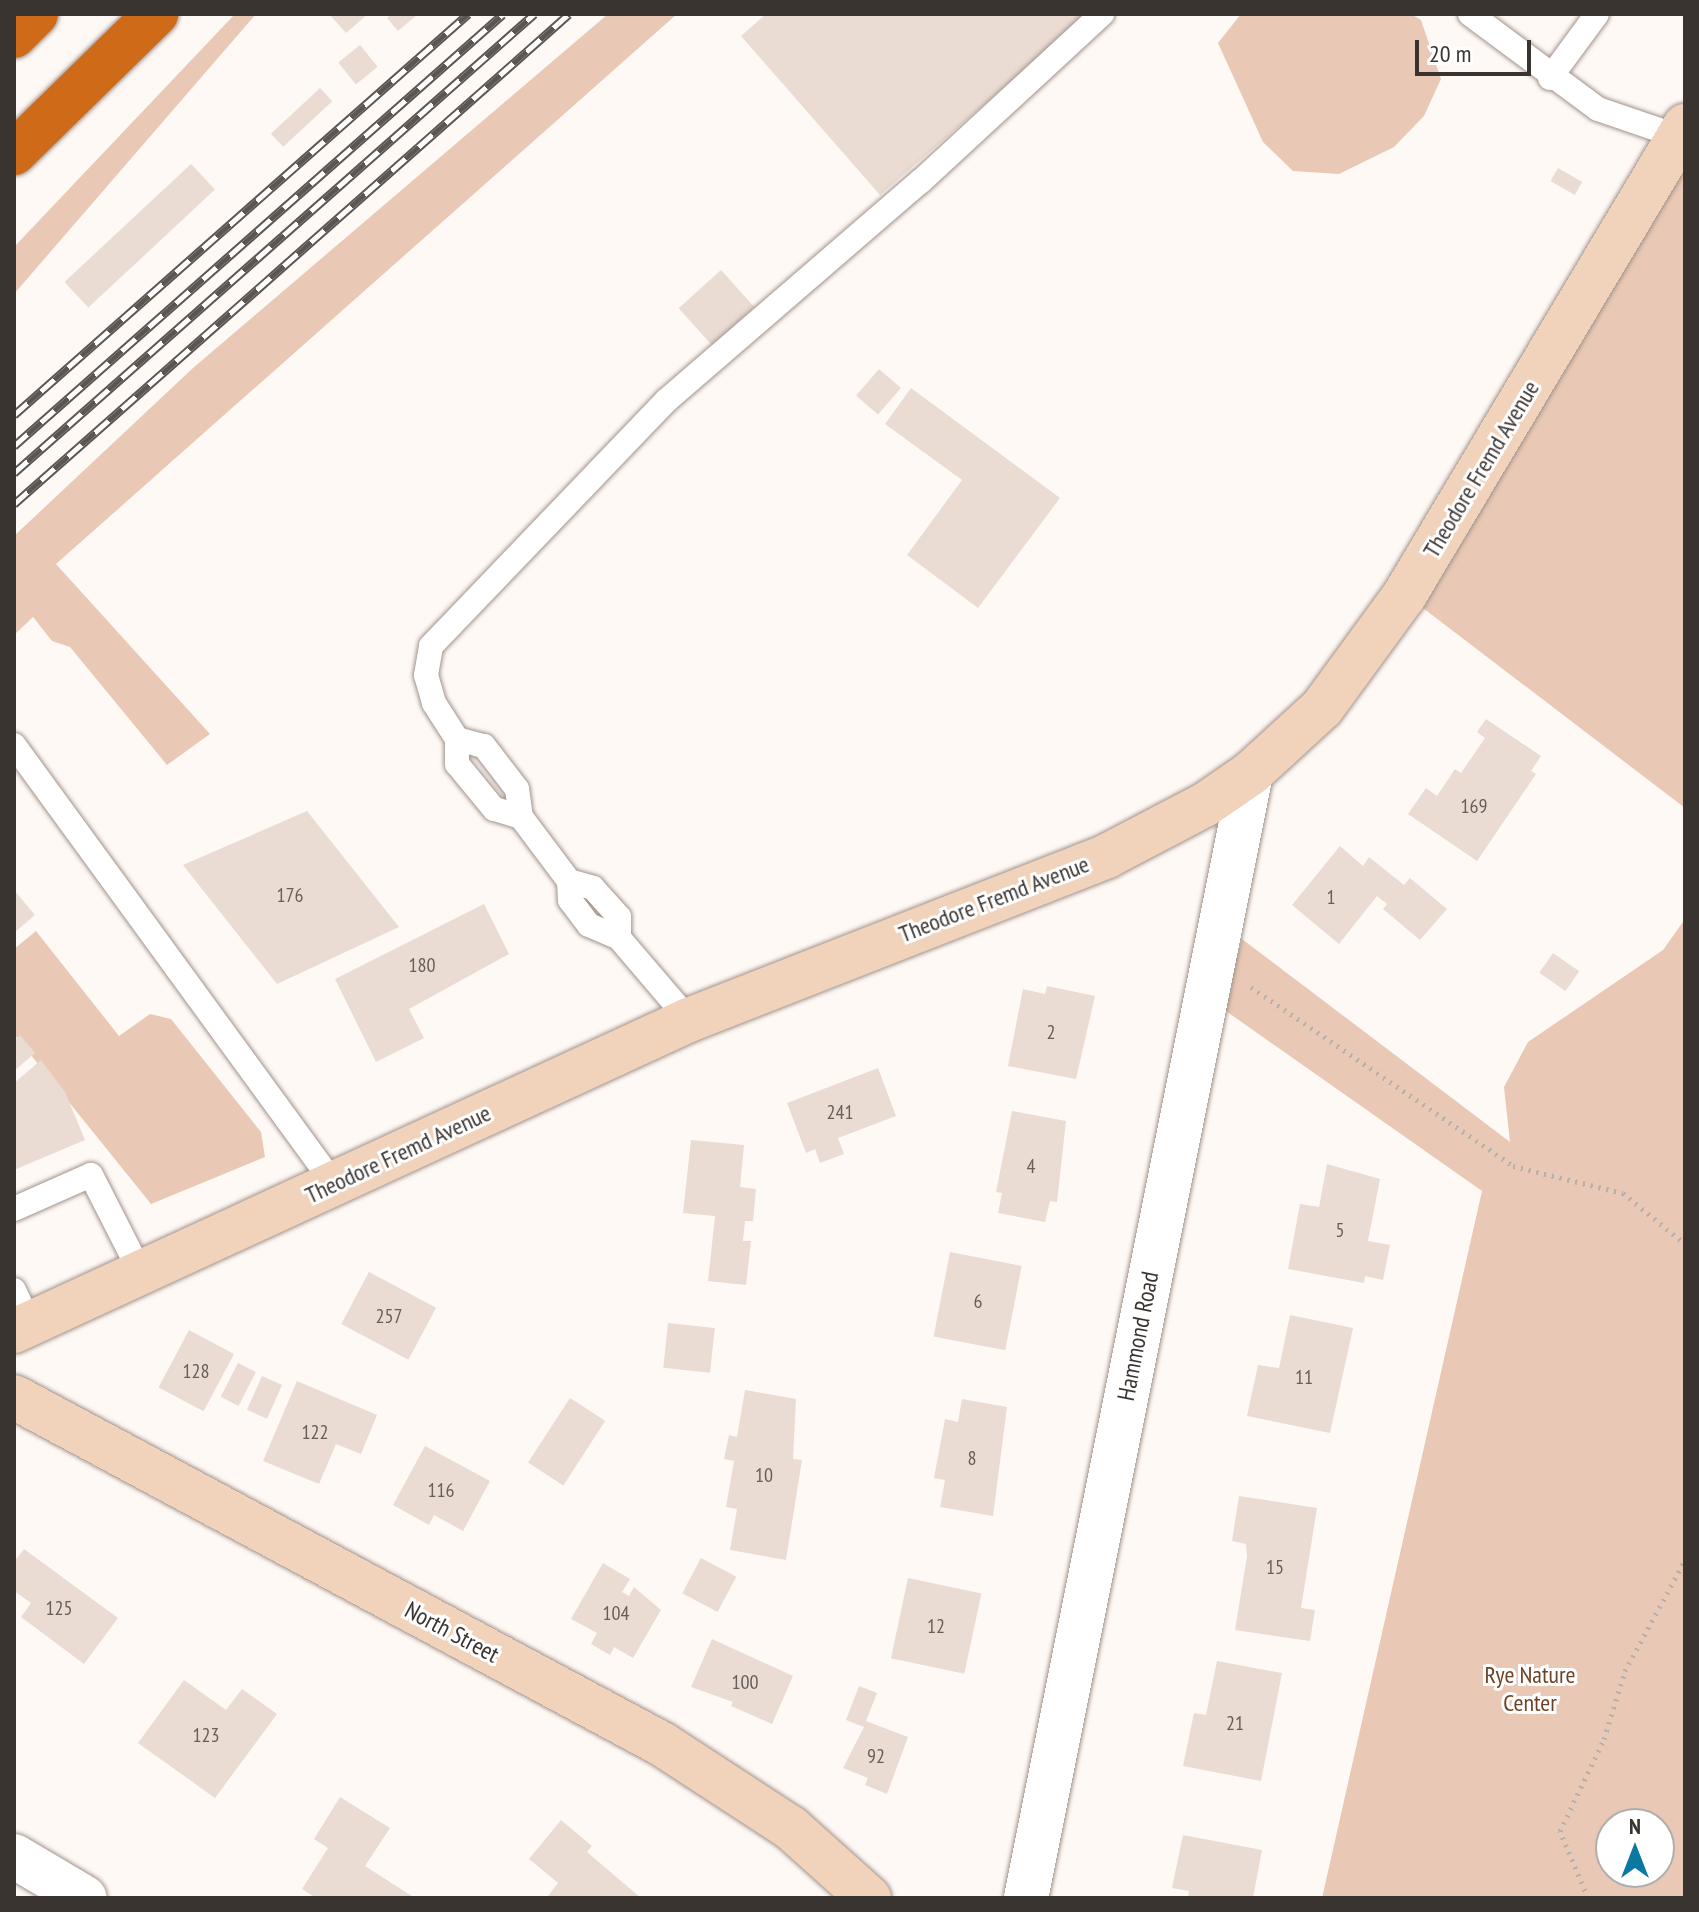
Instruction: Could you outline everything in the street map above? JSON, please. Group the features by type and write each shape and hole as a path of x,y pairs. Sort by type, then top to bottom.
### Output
{"highway":[{"path":"14,36 36,14"},
{"path":"14,153 156,14"}],"street":[{"name":"Theodore Fremd Avenue","path":"19,1315 141,1273 689,1020 1107,856 1206,804 1251,773 1322,708 1404,596 1681,131"},
{"name":"Hammond Road","path":"1026,1898 1251,773"},
{"name":"North Street","path":"14,1397 662,1744 791,1828 869,1898"},
{"path":"14,1856 85,1898"}],"lane":[{"path":"689,1020 619,938 619,917 593,888 569,881 521,817 517,789 484,746 457,739 430,689 426,675 431,646 667,400 920,182 1102,14"},
{"path":"1470,14 1550,78 1598,109 1681,131"},
{"path":"1550,78 1597,14"},
{"path":"14,745 334,1184"},
{"path":"14,1209 91,1175 141,1273"}],"path":[{"path":"1213,962 1513,1166 1623,1193 1685,1244"},
{"path":"1588,1898 1560,1831 1604,1739 1625,1671 1685,1560"}],"green space":[{"path":"235,14 256,14 14,294 14,247"},
{"path":"608,14 677,14 56,564 210,734 167,765 70,647 52,641 33,617 14,635 14,536 193,368"},
{"path":"1241,14 1411,14 1421,20 1441,79 1424,116 1394,147 1339,174 1293,171 1263,142 1218,43"},
{"path":"1685,165 1685,808 1423,608"},
{"name":"Rye Nature Center","path":"1685,919 1685,1898 1322,1898 1482,1191 1223,1009 1242,939 1510,1142 1504,1087 1528,1042 1663,950"},
{"path":"36,931 119,1036 150,1014 171,1019 261,1132 265,1157 151,1204 14,1034 14,949"}],"building":[{"path":"329,14 368,14 346,33"},
{"path":"392,14 418,14 398,31 387,18"},
{"path":"766,14 1088,14 880,195 741,36"},
{"path":"360,45 378,67 356,84 338,63"},
{"path":"320,88 332,101 283,147 271,134"},
{"path":"191,164 215,190 88,308 64,282"},
{"path":"1558,168 1582,182 1575,195 1550,181"},
{"path":"721,270 754,307 712,345 679,308"},
{"path":"879,369 901,388 878,414 856,395"},
{"path":"911,388 1060,498 978,608 907,555 962,480 885,424"},
{"path":"1486,719 1541,756 1531,771 1536,774 1477,861 1408,814 1426,788 1437,796 1455,769 1461,773 1485,738 1477,732"},
{"path":"307,811 399,927 277,984 183,865"},
{"path":"1340,846 1363,866 1369,857 1404,885 1410,878 1447,909 1420,940 1383,909 1387,904 1377,896 1339,944 1292,905"},
{"path":"14,890 35,915 14,933"},
{"path":"484,904 509,954 409,1009 424,1038 376,1062 335,979"},
{"path":"1553,953 1579,971 1565,991 1539,973"},
{"path":"1047,986 1095,996 1076,1079 1008,1066 1023,989 1045,994"},
{"path":"20,1035 35,1053 14,1071 14,1041"},
{"path":"41,1060 65,1092 85,1140 14,1170 14,1083"},
{"path":"878,1068 896,1116 838,1138 844,1154 820,1163 815,1149 806,1153 787,1103"},
{"path":"1012,1111 1066,1121 1057,1202 1050,1201 1045,1222 998,1213 1002,1193 996,1192"},
{"path":"691,1140 744,1145 740,1187 756,1189 753,1221 745,1221 743,1241 751,1241 746,1285 708,1281 715,1216 683,1213"},
{"path":"1327,1164 1380,1179 1368,1241 1390,1245 1383,1280 1365,1276 1364,1283 1288,1269 1300,1204 1319,1207"},
{"path":"950,1252 1022,1266 1005,1350 934,1336"},
{"path":"369,1272 436,1308 408,1360 341,1324"},
{"path":"1290,1315 1353,1328 1330,1433 1247,1416 1258,1365 1279,1368"},
{"path":"668,1323 715,1328 710,1373 663,1368"},
{"path":"189,1330 234,1354 204,1411 158,1387"},
{"path":"238,1363 256,1372 239,1406 221,1397"},
{"path":"262,1376 282,1385 267,1419 247,1410"},
{"path":"297,1381 377,1415 361,1454 336,1444 319,1484 263,1461"},
{"path":"745,1390 796,1399 793,1459 802,1460 786,1560 730,1550 737,1509 726,1507 734,1461 724,1459 729,1435 737,1437"},
{"path":"570,1398 605,1421 563,1485 528,1463"},
{"path":"962,1399 1007,1407 993,1516 940,1507 945,1480 934,1478 945,1419 958,1422"},
{"path":"425,1446 490,1481 463,1531 434,1515 429,1525 393,1505"},
{"path":"1239,1496 1317,1508 1301,1608 1315,1610 1310,1641 1235,1630 1247,1556 1246,1544 1232,1541"},
{"path":"24,1549 118,1618 84,1664 21,1617 31,1603 14,1591 14,1562"},
{"path":"701,1558 736,1577 718,1612 682,1593"},
{"path":"603,1563 630,1579 622,1592 629,1596 634,1587 661,1610 633,1658 614,1647 610,1655 591,1644 597,1633 571,1619"},
{"path":"908,1578 981,1594 964,1674 891,1658"},
{"path":"712,1639 793,1676 772,1724 731,1706 733,1702 691,1687"},
{"path":"1217,1661 1282,1673 1261,1781 1183,1766 1194,1713 1206,1715"},
{"path":"184,1680 226,1710 242,1689 277,1714 215,1798 138,1743"},
{"path":"859,1686 877,1693 866,1721 908,1737 887,1794 865,1785 868,1778 843,1768 864,1727 846,1720"},
{"path":"340,1797 390,1828 365,1866 415,1898 316,1898 302,1889 328,1848 314,1839"},
{"path":"561,1820 592,1846 587,1852 641,1898 548,1896 558,1883 529,1859"},
{"path":"1183,1835 1262,1850 1253,1898 1188,1898 1189,1891 1172,1888"}],"railway":[{"path":"14,415 468,14"},
{"path":"14,446 503,14"},
{"path":"14,473 534,14"},
{"path":"14,504 569,14"}]}
